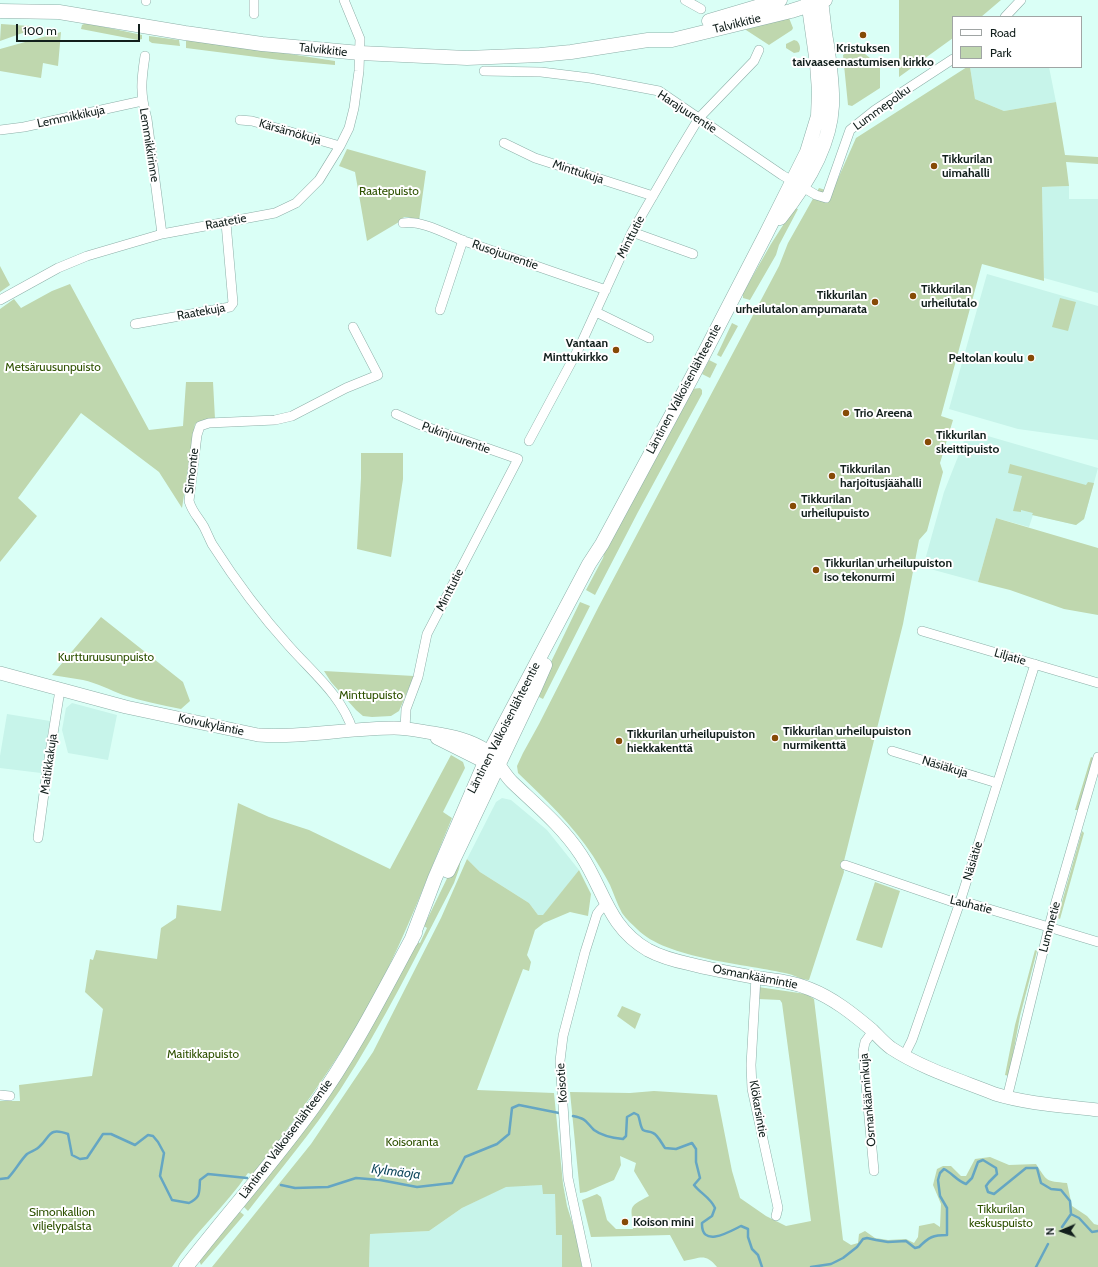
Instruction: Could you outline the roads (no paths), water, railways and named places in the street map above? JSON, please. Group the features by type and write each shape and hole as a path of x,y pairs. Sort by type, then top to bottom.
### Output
{"main road":[{"name":"Talvikkitie","path":"648,40 674,30 719,19 780,0"},
{"name":"Talvikkitie","path":"0,11 59,12 185,34 360,54 467,58 512,57 571,52 648,40 672,40 817,1"},
{"name":"Läntinen Valkoisenlähteentie","path":"186,1267 262,1174 315,1105 348,1054 374,1009 446,874 491,760 534,690 552,648 602,544 692,377 766,234 793,202 819,108 817,1"}],"street":[{"path":"254,0 254,14"},
{"name":"Raatetie","path":"0,300 58,268 87,256 162,234 275,213 296,203 319,180 340,146 349,128 354,108 360,54 360,39 344,0"},
{"path":"685,0 701,9"},
{"path":"1006,16 1021,0"},
{"name":"Minttutie","path":"528,441 580,346 632,232 699,118 754,61 759,50"},
{"name":"Lemmikkirinne","path":"145,56 141,82 142,101 147,119 162,234"},
{"name":"Lummepolku","path":"826,198 850,130 875,110 952,60"},
{"name":"Harajuurentie","path":"484,71 541,72 590,78 659,91 797,184 816,195 826,198"},
{"name":"Lemmikkikuja","path":"0,130 24,127 142,101"},
{"name":"Kärsämökuja","path":"240,120 252,121 340,146"},
{"name":"Minttukuja","path":"504,143 535,158 653,196"},
{"name":"Rusojuurentie","path":"403,223 412,222 422,224 463,240 606,290"},
{"name":"Raatekuja","path":"135,324 230,307 233,303 226,223"},
{"path":"632,232 693,254"},
{"path":"440,310 463,240"},
{"path":"596,312 649,338"},
{"name":"Simontie","path":"353,327 378,375 346,388 292,416 275,420 210,423 200,426 197,435 189,501 191,510 204,527 211,542 251,600 289,646 340,703 350,721 353,731"},
{"name":"Pukinjuurentie","path":"396,414 418,424 518,459"},
{"name":"Minttutie","path":"405,729 406,709 418,677 427,634 518,459"},
{"name":"Liljatie","path":"922,631 1098,683"},
{"name":"Näsiätie","path":"904,1056 912,1040 960,902 1035,664"},
{"name":"Koivukyläntie","path":"0,673 126,707 258,736 394,728 405,729 452,736 474,744 491,760"},
{"name":"Maitikkakuja","path":"38,838 60,690"},
{"name":"Näsiäkuja","path":"892,751 997,783"},
{"name":"Lummetie","path":"1007,1098 1049,927 1098,757"},
{"name":"Osmankäämintie","path":"491,760 510,780 537,804 571,840 591,873 614,918 631,937 649,950 682,962 791,983 824,995 839,1004 888,1046 904,1056 920,1065 1007,1098 1098,1110"},
{"name":"Lauhatie","path":"845,865 953,902 960,902 1098,942"},
{"name":"Koisotie","path":"587,1267 568,1178 560,1061 563,1036 587,945 597,914 606,904"},
{"name":"Klökarsintie","path":"756,977 751,1065 752,1089 778,1208 776,1216"},
{"name":"Osmankääminkuja","path":"872,1031 865,1042 863,1052 874,1171"},
{"path":"0,1095 10,1096"}],"waterway":[{"name":"Kylmäoja","path":"281,1185 295,1188 328,1187 356,1178 380,1180 417,1187 452,1183 465,1157 497,1144 509,1134 512,1108 519,1105 559,1113"},
{"name":"Kylmäoja","path":"573,1116 583,1119 600,1134 623,1139 626,1136 627,1117 634,1113 638,1115 643,1130 655,1134 665,1148 676,1149 692,1143 696,1149 696,1162 700,1178 694,1185 711,1201 715,1208 712,1216 702,1223 703,1231 706,1235 711,1237 724,1234 741,1226 748,1229 748,1237 752,1249 758,1255 762,1267"},
{"name":"Kylmäoja","path":"0,1179 8,1178 27,1154 39,1147 53,1132 68,1134 72,1155 80,1159 87,1158 103,1134 111,1134 135,1145 148,1135 153,1136 164,1153 160,1176 172,1200 189,1203 196,1199 199,1194 200,1180 208,1174 247,1178"},
{"name":"Kylmäoja","path":"811,1267 831,1264 843,1258 857,1247 863,1239 867,1238 888,1242 906,1241 915,1248 919,1247 932,1237 947,1235 947,1208 940,1196 938,1180 940,1173 944,1169 966,1184 972,1178 978,1162 983,1160 996,1168 997,1174 986,1186 988,1192 994,1194 1026,1168 1037,1168 1041,1183 1051,1189 1061,1190 1070,1201 1071,1214 1079,1218 1092,1232 1098,1231"},
{"path":"1062,1227 1071,1214"},
{"path":"1036,1267 1048,1244"}],"place":[{"name":"Kristuksen taivaaseenastumisen kirkko","path":"863,35"},
{"name":"Tikkurilan uimahalli","path":"934,166"},
{"name":"Tikkurilan urheilutalo","path":"913,296"},
{"name":"Tikkurilan urheilutalon ampumarata","path":"875,302"},
{"name":"Vantaan Minttukirkko","path":"616,350"},
{"name":"Peltolan koulu","path":"1031,358"},
{"name":"Trio Areena","path":"846,413"},
{"name":"Tikkurilan skeittipuisto","path":"928,442"},
{"name":"Tikkurilan harjoitusjäähalli","path":"832,476"},
{"name":"Tikkurilan urheilupuisto","path":"793,506"},
{"name":"Tikkurilan urheilupuiston iso tekonurmi","path":"816,570"},
{"name":"Tikkurilan urheilupuiston nurmikenttä","path":"775,738"},
{"name":"Tikkurilan urheilupuiston hiekkakenttä","path":"619,741"},
{"name":"Koison mini","path":"625,1222"}],"park label":[{"name":"Raatepuisto","path":"389,191"},
{"name":"Metsäruusunpuisto","path":"53,367"},
{"name":"Kurtturuusunpuisto","path":"106,657"},
{"name":"Minttupuisto","path":"371,695"},
{"name":"Maitikkapuisto","path":"203,1054"},
{"name":"Koisoranta","path":"412,1142"},
{"name":"Tikkurilan keskuspuisto","path":"1001,1216"},
{"name":"Simonkallion viljelypalsta","path":"62,1219"}]}
